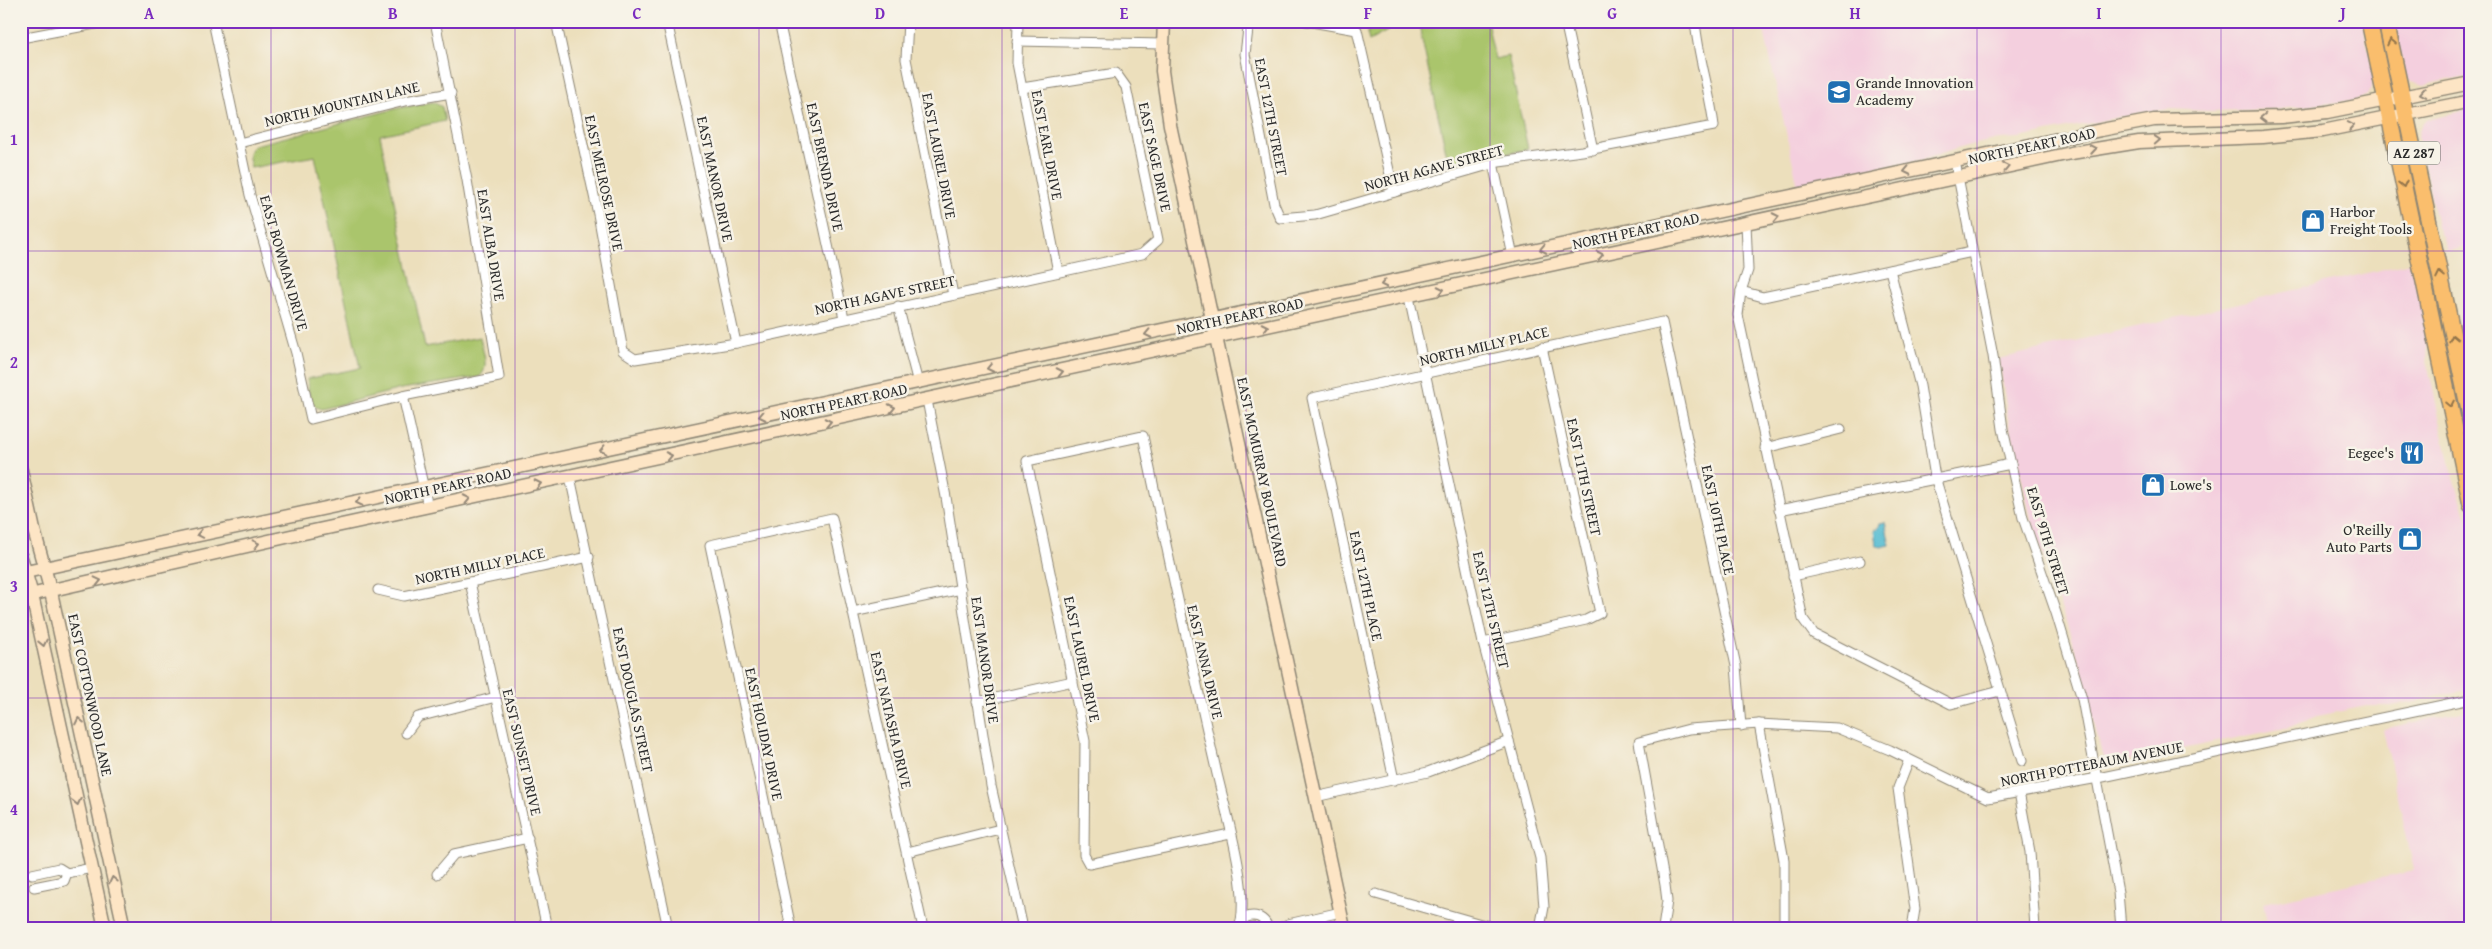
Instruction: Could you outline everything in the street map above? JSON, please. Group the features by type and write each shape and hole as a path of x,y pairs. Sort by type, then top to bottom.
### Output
{"main road":[{"name":"AZ 287","path":"2369,21 2469,487 2471,505"},
{"name":"AZ 287","path":"2386,21 2471,420"}],"street":[{"path":"21,38 111,21"},
{"name":"EAST BOWMAN DRIVE","path":"213,21 256,219 296,353 311,419 403,396"},
{"name":"EAST ALBA DRIVE","path":"403,396 500,377 451,93 435,21"},
{"name":"EAST MELROSE DRIVE","path":"556,21 598,214 623,351"},
{"name":"EAST MANOR DRIVE","path":"667,21 736,343"},
{"name":"EAST BRENDA DRIVE","path":"779,21 844,318"},
{"name":"EAST LAUREL DRIVE","path":"908,21 906,59 953,294"},
{"name":"EAST EARL DRIVE","path":"1018,21 1017,64 1058,272"},
{"name":"EAST MCMURRAY BOULEVARD","path":"1164,21 1162,71 1170,124 1344,928"},
{"name":"EAST 12TH STREET","path":"1249,21 1245,54 1274,204 1280,218"},
{"path":"1306,21 1357,30 1394,192"},
{"path":"1565,21 1592,150"},
{"name":"NORTH AGAVE STREET","path":"1280,218 1315,215 1493,164 1592,150 1714,126 1712,109 1698,51 1695,21"},
{"path":"1017,42 1163,44"},
{"name":"EAST SAGE DRIVE","path":"1022,88 1116,74 1126,87 1158,240 1151,246"},
{"name":"NORTH PEART ROAD","path":"23,572 44,566 424,488 2154,120 2281,117 2327,112 2471,83"},
{"name":"NORTH MOUNTAIN LANE","path":"239,143 405,101 451,93"},
{"name":"NORTH PEART ROAD","path":"27,596 304,533 1409,297 2071,153 2139,142 2263,137 2323,131 2390,119 2471,100"},
{"name":"EAST 9TH STREET","path":"1955,161 1993,356 2003,429 2023,518 2056,613 2082,699 2118,892 2121,928"},
{"path":"1493,164 1513,256"},
{"path":"1746,223 1748,270 1741,291 1738,315 1803,619 1814,634 1951,704 2000,691"},
{"name":"NORTH AGAVE STREET","path":"623,351 635,359 736,343 1142,254 1151,246"},
{"path":"1741,291 1763,297 1972,252"},
{"path":"1890,270 1920,386 1936,481 2022,761"},
{"name":"EAST 12TH STREET","path":"1409,297 1483,643 1540,858 1544,907 1540,928"},
{"path":"898,306 918,383"},
{"name":"NORTH MILLY PLACE","path":"1312,398 1662,322"},
{"name":"EAST 10TH PLACE","path":"1662,322 1736,666 1741,726"},
{"name":"EAST 11TH STREET","path":"1483,643 1586,620 1600,613 1542,347"},
{"path":"403,396 428,507"},
{"name":"EAST 12TH PLACE","path":"1312,398 1394,780"},
{"name":"EAST MANOR DRIVE","path":"927,400 946,497 990,786 1021,926"},
{"path":"1765,448 1841,429"},
{"name":"EAST LAUREL DRIVE","path":"1143,436 1027,461 1085,741 1084,855 1088,864 1230,834"},
{"name":"EAST ANNA DRIVE","path":"1143,436 1243,893 1238,925"},
{"path":"1779,510 1863,492 1936,481 2011,464"},
{"name":"EAST COTTONWOOD LANE","path":"21,470 34,530 51,592 124,928"},
{"name":"EAST DOUGLAS STREET","path":"570,477 589,557 668,928"},
{"name":"EAST HOLIDAY DRIVE","path":"791,928 710,546 832,518"},
{"name":"EAST NATASHA DRIVE","path":"832,518 923,928"},
{"path":"21,557 27,596 105,928"},
{"name":"NORTH MILLY PLACE","path":"378,590 404,596 589,557"},
{"path":"1793,576 1860,561"},
{"name":"EAST SUNSET DRIVE","path":"470,582 548,928"},
{"path":"853,612 961,589"},
{"path":"977,702 1073,681"},
{"path":"406,733 418,717 496,697"},
{"name":"NORTH POTTEBAUM AVENUE","path":"1663,928 1667,901 1665,884 1639,742 1689,729 1759,724 1837,728 1910,760 1988,798 2098,778 2471,699"},
{"path":"1759,724 1784,860 1784,928"},
{"path":"1315,797 1428,772 1509,741"},
{"path":"1910,760 1898,788 1915,909 1912,928"},
{"path":"2019,792 2030,852 2035,928"},
{"path":"907,852 1000,829"},
{"path":"437,874 454,854 528,838"},
{"path":"67,873 64,882 37,887 35,873 59,868 67,873 92,868"},
{"name":"EAST ANNA DRIVE","path":"1243,893 1268,928"},
{"path":"1376,894 1495,928"},
{"path":"1238,925 1249,916 1260,917 1284,926 1341,912"}],"shaded area":[{"path":"1762,21 2362,21 2374,76 2372,88 2366,96 2355,100 2279,109 2208,111 2171,109 2143,112 2019,138 1999,139 1966,146 1915,162 1821,177 1798,187"},
{"path":"2417,21 2471,21 2471,75 2425,85 2409,80 2405,75 2395,26"},
{"path":"2471,109 2471,246 2448,251 2437,226 2418,136 2421,126 2427,119"},
{"path":"2414,262 2428,330 2427,362 2449,462 2471,531 2471,689 2392,706 2366,706 2318,716 2290,727 2114,763 2106,761 2102,755 2079,661 2031,519 2008,418 1999,359"},
{"path":"2471,710 2471,928 2268,928 2263,903 2414,870 2383,729"}],"green space":[{"path":"1389,21 1406,21 1369,41 1367,33"},
{"path":"1418,21 1487,21 1495,59 1508,56 1528,149 1449,166"},
{"path":"433,102 442,107 445,121 380,135 425,347 480,337 485,358 483,373 479,377 401,389 322,409 317,408 310,398 307,379 360,368 315,156 251,168 249,152 255,145 399,108"}],"water":[{"path":"1885,522 1890,545 1881,547 1876,544 1874,530 1879,527 1880,523"}],"tunnel":[{"path":"21,876 32,874"}],"place":[{"name":"Grande Innovation Academy","path":"1839,92"},
{"name":"Harbor Freight Tools","path":"2313,221"},
{"name":"Eegee's","path":"2412,453"},
{"name":"Lowe's","path":"2153,485"},
{"name":"O'Reilly Auto Parts","path":"2410,539"}]}
